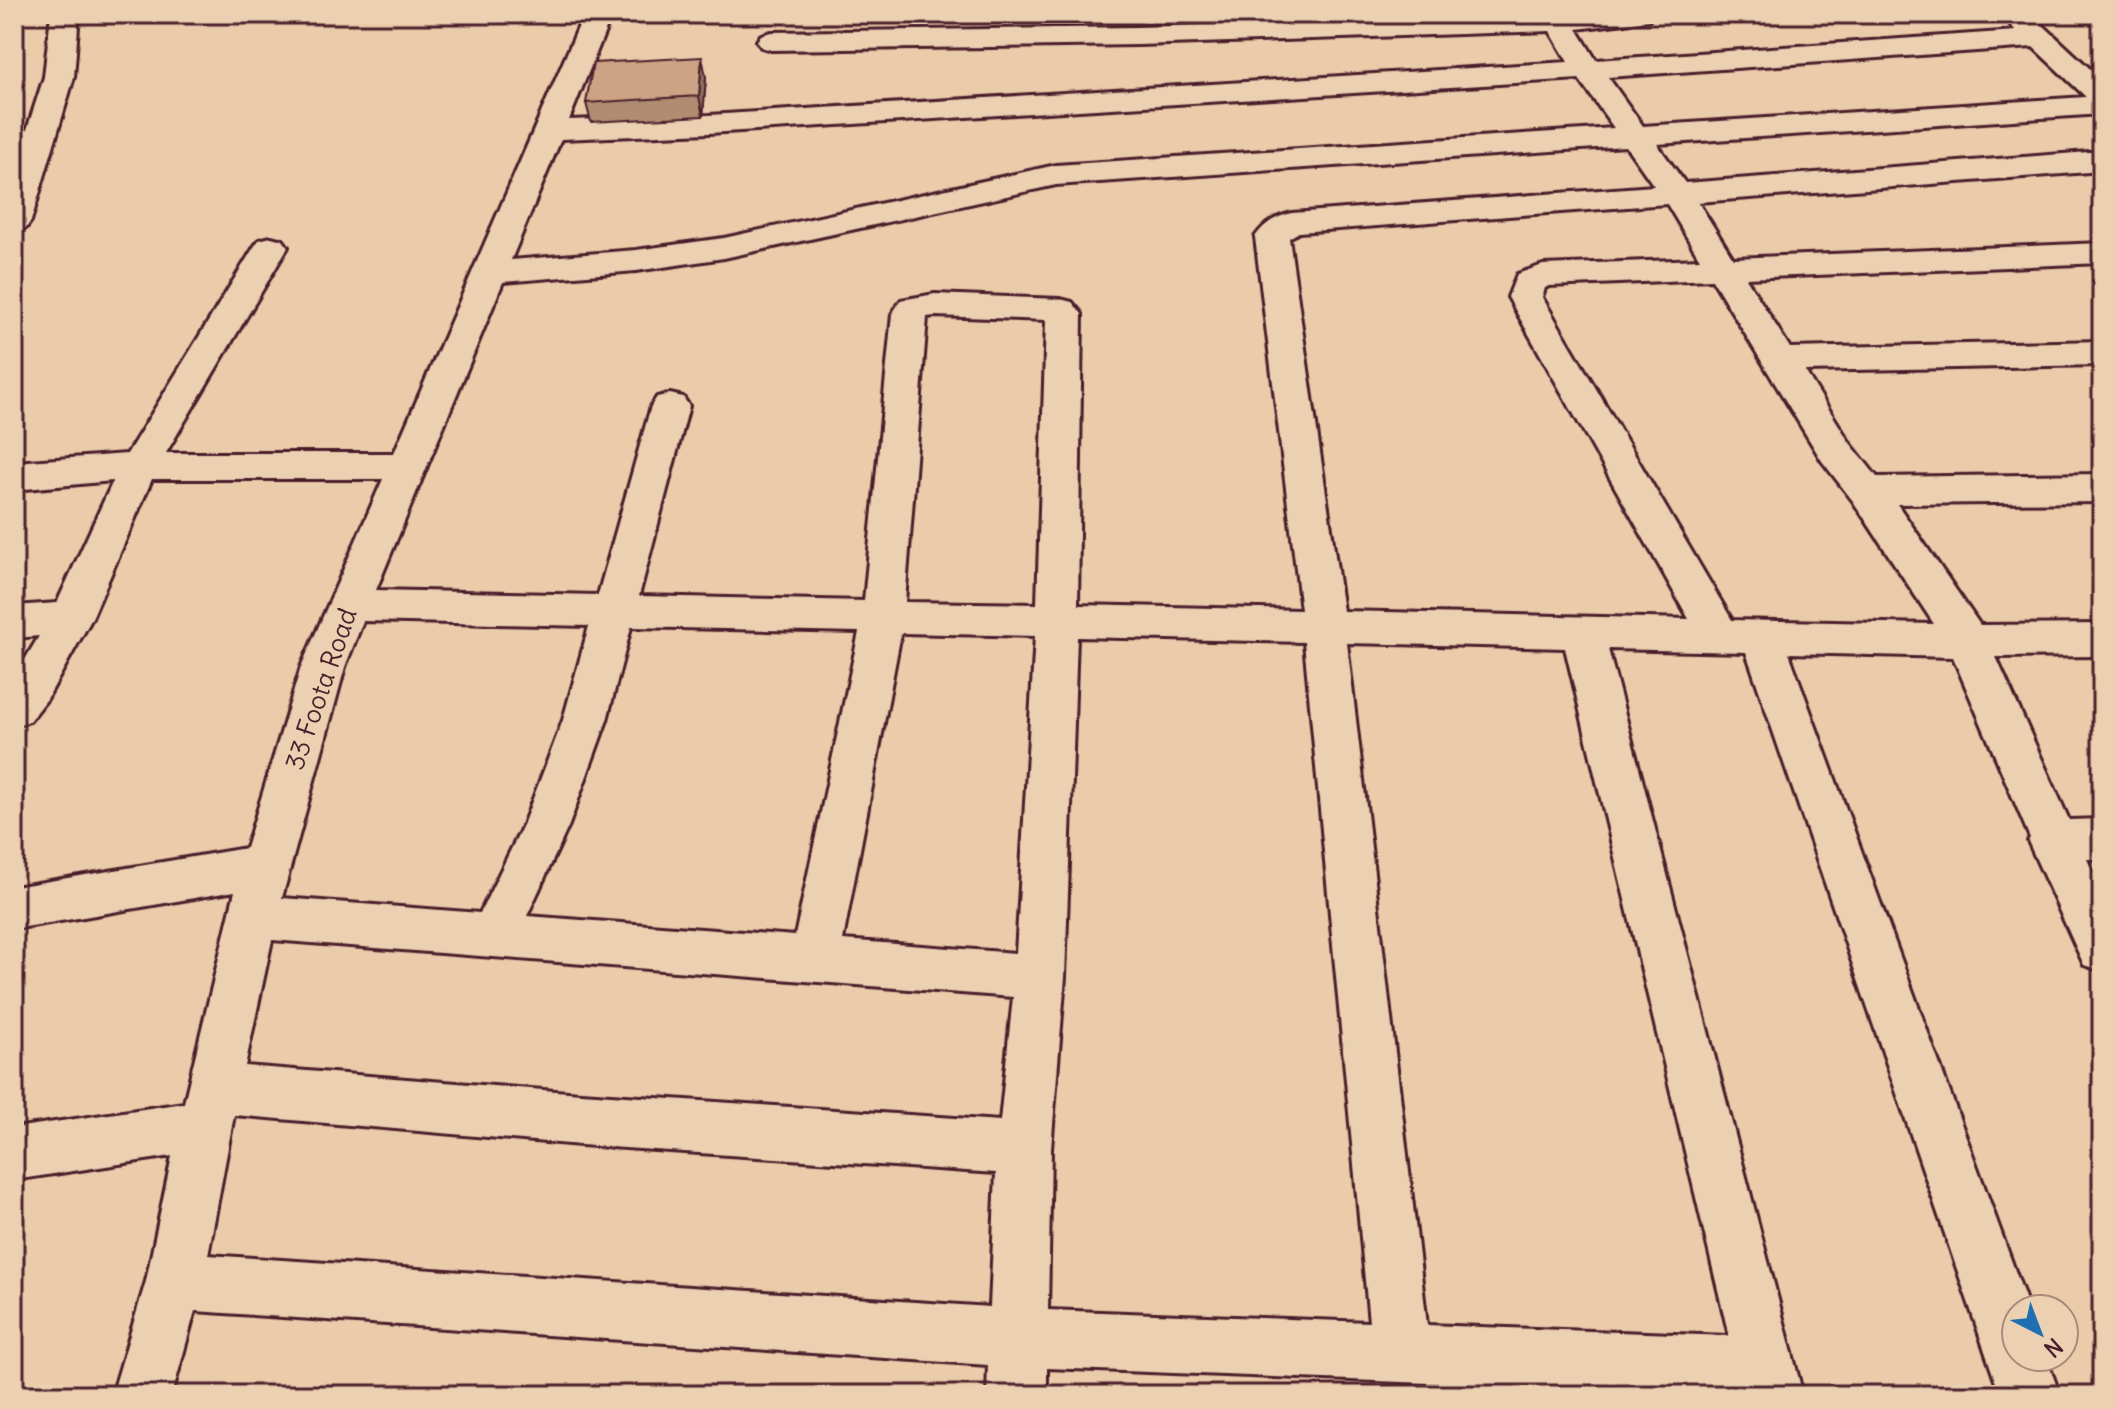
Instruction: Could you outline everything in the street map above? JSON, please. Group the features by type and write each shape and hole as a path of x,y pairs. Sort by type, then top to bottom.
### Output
{"street":[{"path":"14,221 59,77 65,14"},
{"name":"33 Foota Road","path":"142,1395 175,1281 209,1106 265,865 323,667 598,14"},
{"path":"771,41 1139,36 1559,22 1639,14"},
{"path":"2015,14 2102,96"},
{"path":"1559,22 1587,70 1678,196 1836,452 1867,491 1968,641 2052,841 2102,948"},
{"path":"549,130 725,123 1587,70 2040,38"},
{"path":"489,272 582,266 723,249 986,188 1056,175 2102,105"},
{"path":"1401,1352 1324,627 1272,237 1292,223 1678,196 2102,161"},
{"path":"14,709 32,687 71,618 139,466 271,247"},
{"path":"2000,1314 1741,636 1525,297 1529,282 1543,276 1723,266 2102,253"},
{"path":"815,959 883,617 910,314 913,308 935,305 1052,308 1064,314 1057,621 1040,977 1024,1149 1017,1395"},
{"path":"1780,360 2102,353"},
{"path":"494,935 546,825 585,720 670,406"},
{"path":"14,476 139,466 407,466"},
{"path":"1867,491 2102,488"},
{"path":"349,605 1968,641 2102,640"},
{"path":"14,622 71,618"},
{"path":"175,1281 1018,1338 1401,1352 1770,1381 1582,632"},
{"path":"2052,841 2102,839"},
{"path":"14,908 265,865"},
{"path":"253,917 1040,977"},
{"path":"14,1154 209,1106 581,1119 1024,1149"},
{"path":"2022,1373 2030,1395"}],"building":[{"path":"702,57 699,96 586,103 593,63"}]}
